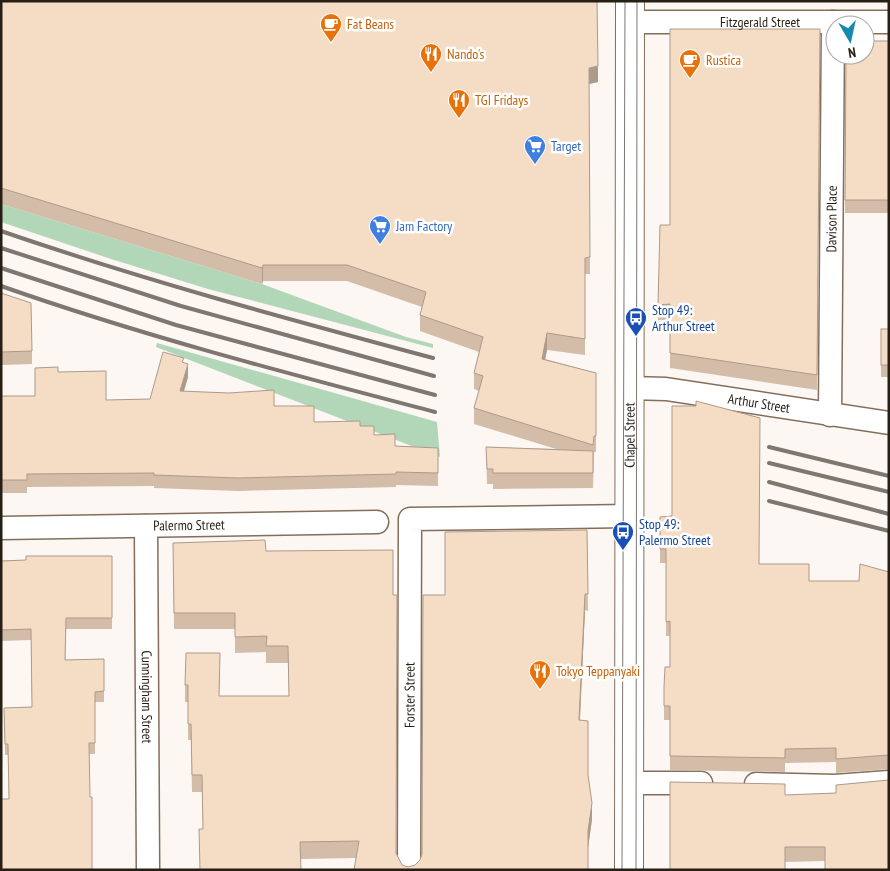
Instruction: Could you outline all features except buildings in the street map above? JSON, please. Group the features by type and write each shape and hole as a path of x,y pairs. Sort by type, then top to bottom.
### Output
{"street":[{"name":"Fitzgerald Street","path":"630,11 825,22"},
{"name":"Chapel Street","path":"629,870 630,11"},
{"name":"Fitzgerald Street","path":"875,22 889,22"},
{"name":"Davison Place","path":"830,415 833,65"},
{"name":"Arthur Street","path":"629,388 666,389 889,423"},
{"name":"Forster Street","path":"409,870 410,519 630,516"},
{"name":"Palermo Street","path":"1,528 377,522"},
{"name":"Cunningham Street","path":"146,526 148,870"},
{"path":"630,783 835,786 889,782"}],"green space":[{"path":"1,204 262,284 406,337 433,344 433,348 208,289 111,259 1,222"},
{"path":"157,343 437,422 440,457 156,347"}],"tram line":[{"path":"622,870 625,1"},
{"path":"636,870 637,1"}],"railway":[{"path":"1,231 54,249 270,314 433,358"},
{"path":"1,248 181,306 434,376"},
{"path":"1,268 176,325 435,395"},
{"path":"1,286 162,338 435,412"},
{"path":"769,447 889,476"},
{"path":"769,463 889,492"},
{"path":"769,482 889,514"},
{"path":"769,501 889,531"}],"place":[{"name":"Fat Beans","path":"331,43"},
{"name":"Nando's","path":"431,73"},
{"name":"Rustica","path":"690,79"},
{"name":"TGI Fridays","path":"459,119"},
{"name":"Target","path":"535,165"},
{"name":"Jam Factory","path":"380,245"},
{"name":"Stop 49: Arthur Street","path":"636,337"},
{"name":"Stop 49: Palermo Street","path":"623,551"},
{"name":"Tokyo Teppanyaki","path":"540,690"}]}
